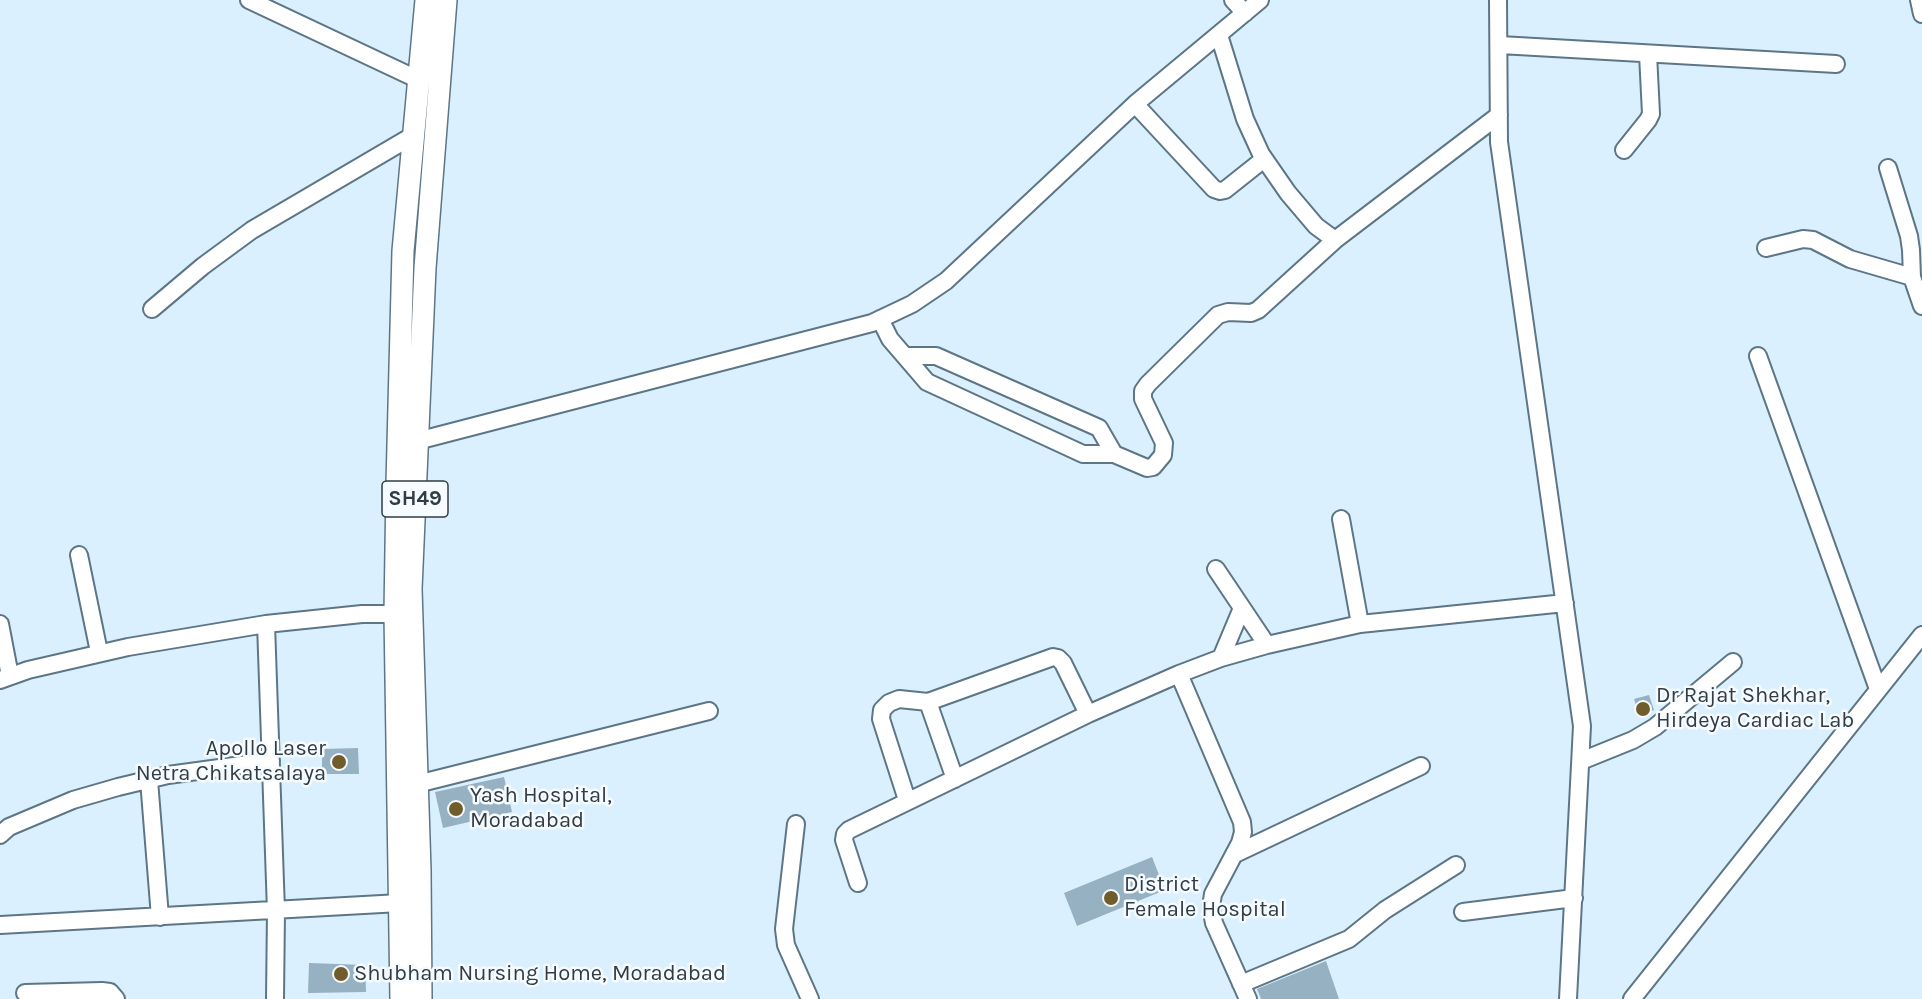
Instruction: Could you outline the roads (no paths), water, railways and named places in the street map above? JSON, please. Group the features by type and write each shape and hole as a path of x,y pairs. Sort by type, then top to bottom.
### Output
{"main road":[{"name":"SH49","path":"401,999 395,614 404,251 426,0"},
{"name":"SH49","path":"421,999 420,870 411,589 425,268 446,0"}],"street":[{"path":"249,0 419,80"},
{"path":"1233,0 1245,13"},
{"path":"417,441 872,323 912,304 946,281 1136,104 1260,0"},
{"path":"1498,0 1500,45 1498,142 1582,726 1568,999"},
{"path":"1919,0 1922,14"},
{"path":"1219,35 1245,119 1264,159 1288,193 1316,226 1335,240"},
{"path":"1500,45 1836,64"},
{"path":"1624,150 1651,114 1648,54"},
{"path":"1136,104 1214,189 1225,190 1264,159"},
{"path":"880,319 890,339 927,382 1083,454 1114,454 1147,468 1153,467 1159,463 1163,455 1164,443 1143,399 1143,391 1148,384 1218,315 1228,312 1251,313 1258,310 1335,240 1499,115"},
{"path":"152,309 203,266 252,230 414,135"},
{"path":"1888,168 1909,236 1911,277 1922,306"},
{"path":"1766,248 1803,239 1813,240 1850,259 1911,277"},
{"path":"905,356 936,356 1099,429 1114,454"},
{"path":"1758,356 1878,689"},
{"path":"1341,519 1359,624"},
{"path":"79,555 99,652"},
{"path":"1216,569 1267,645"},
{"path":"858,883 844,840 849,830 1088,714 1179,674 1221,658 1267,645 1359,624 1565,603"},
{"path":"1221,658 1242,608"},
{"path":"0,624 5,678 99,652 266,624 362,614 395,614"},
{"path":"266,624 276,911 275,999"},
{"path":"1632,999 1922,635"},
{"path":"907,800 881,718 882,710 889,703 898,699 928,702 1053,657 1063,663 1088,714"},
{"path":"1581,761 1633,740 1655,727 1733,662"},
{"path":"1179,674 1242,822 1243,832 1235,854 1213,894 1211,907 1214,923 1244,992 1349,939 1385,910 1456,865"},
{"path":"928,702 956,778"},
{"path":"417,784 709,711"},
{"path":"0,835 9,826 73,800 150,780 271,761"},
{"path":"1235,854 1421,766"},
{"path":"150,780 160,917"},
{"path":"796,824 784,929 786,945 810,999"},
{"path":"1463,912 1574,898"},
{"path":"0,925 400,903"},
{"path":"25,993 102,991 110,993 116,999"}],"place":[{"name":"Dr Rajat Shekhar, Hirdeya Cardiac Lab","path":"1643,709"},
{"name":"Apollo Laser Netra Chikatsalaya","path":"339,762"},
{"name":"Yash Hospital, Moradabad","path":"456,809"},
{"name":"District Female Hospital","path":"1111,898"},
{"name":"Shubham Nursing Home, Moradabad","path":"341,974"}]}
